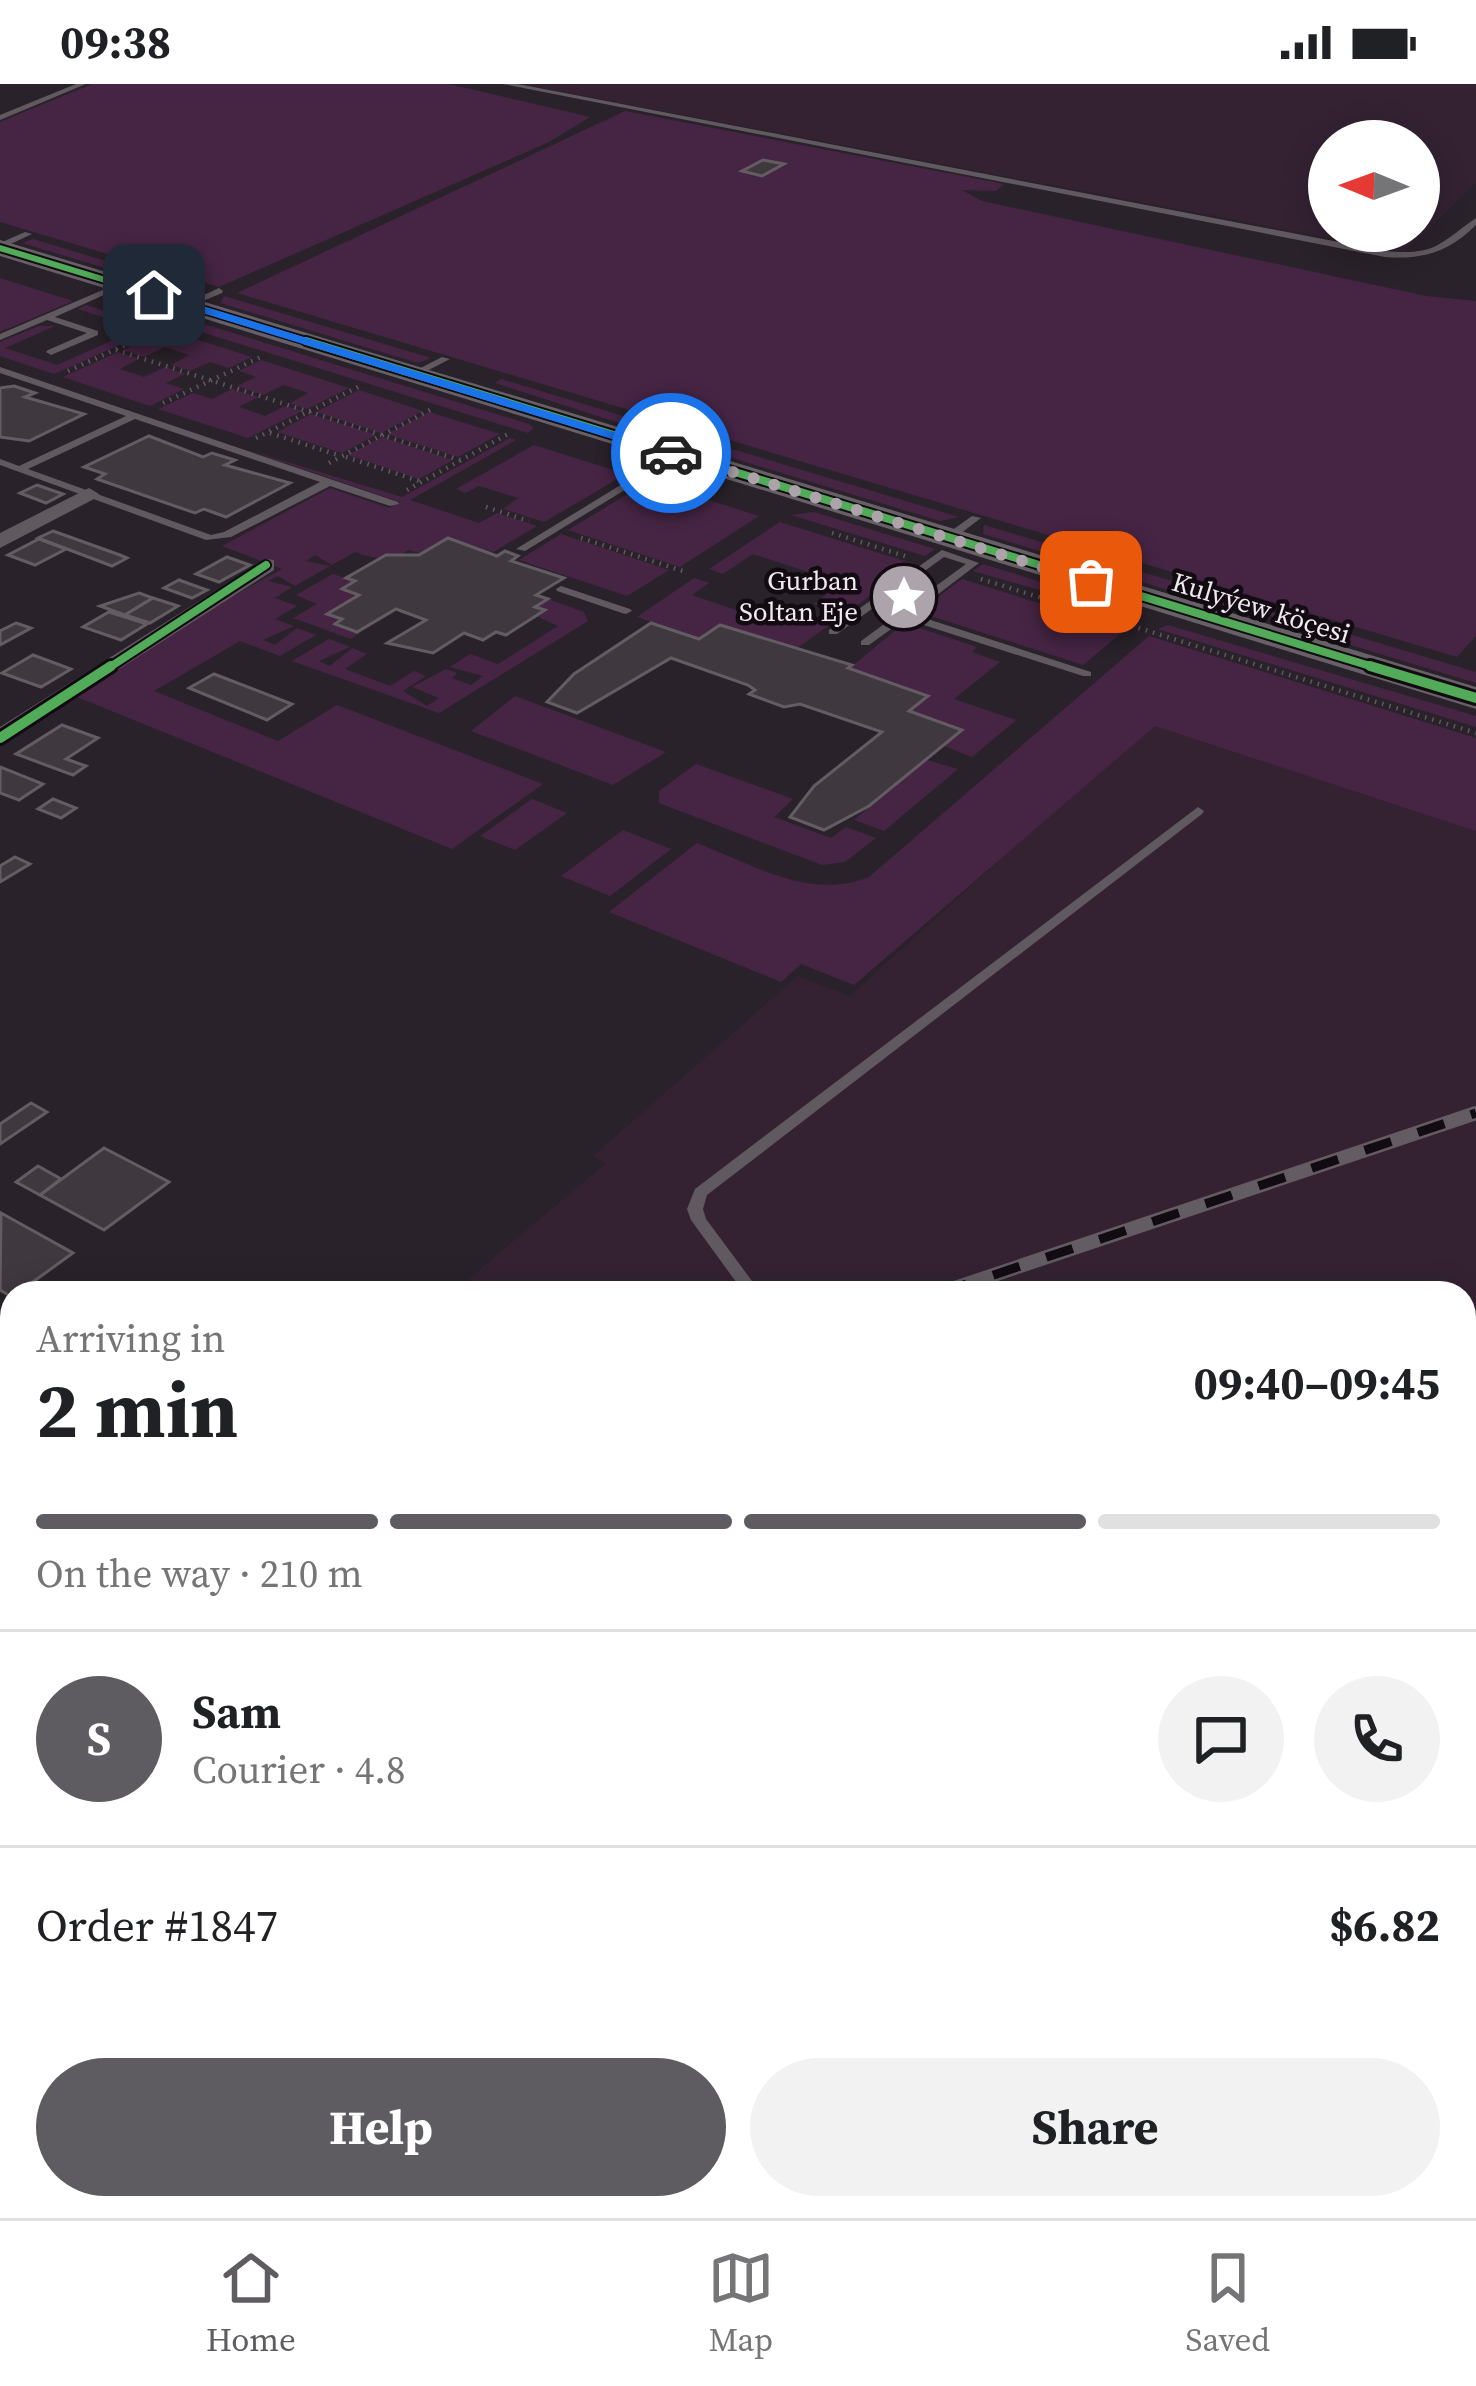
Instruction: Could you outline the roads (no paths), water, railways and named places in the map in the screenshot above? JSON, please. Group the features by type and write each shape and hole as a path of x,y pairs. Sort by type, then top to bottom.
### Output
{"street":[{"name":"Kulyýew köçesi","path":"9,243 122,285 177,315 678,446 965,547 1476,698"},
{"path":"0,542 88,494"},
{"path":"0,738 266,565"}],"lane":[{"path":"0,118 82,84"},
{"path":"507,84 1384,254 1433,254 1456,241 1476,220"},
{"path":"0,337 122,285"},
{"path":"177,315 219,291"},
{"path":"47,317 95,332 51,352"},
{"path":"414,374 445,359"},
{"path":"0,370 329,482 398,498"},
{"path":"20,470 134,416"},
{"path":"521,549 678,446"},
{"path":"0,462 217,538 329,482"},
{"path":"833,632 942,553 965,547 974,563 865,643"},
{"path":"561,589 626,611"},
{"path":"903,615 1087,674"},
{"path":"744,1281 699,1220 695,1209 700,1193 1198,811"}],"railway":[{"path":"976,1281 1476,1113"}],"place":[{"name":"Gurban Soltan Eje","path":"904,597"}]}
